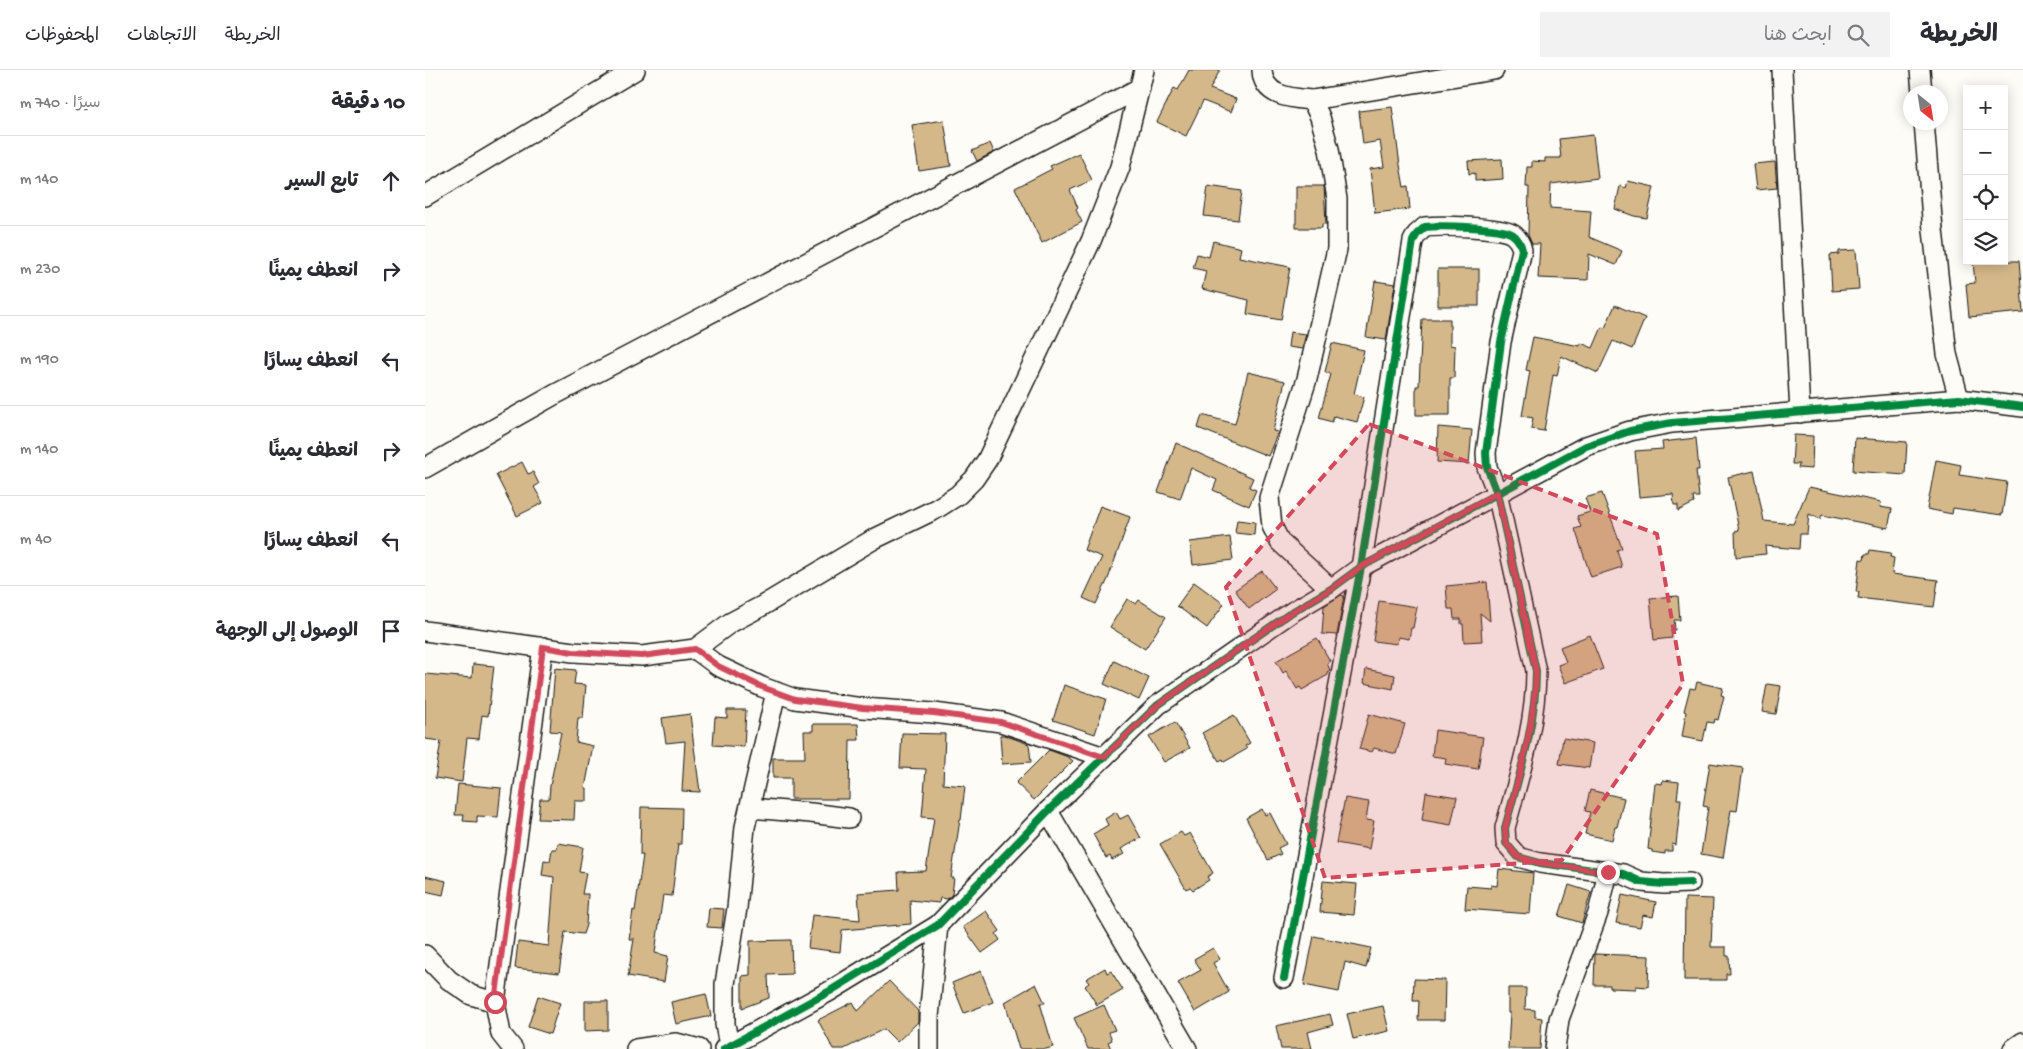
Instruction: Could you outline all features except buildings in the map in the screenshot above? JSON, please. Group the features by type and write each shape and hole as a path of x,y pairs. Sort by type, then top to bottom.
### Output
{"street":[{"path":"425,196 635,70"},
{"path":"425,631 573,652 642,656 695,649 730,623 874,539 937,509 958,495 974,479 1001,434 1091,241 1120,167 1144,70"},
{"path":"1262,70 1262,78 1267,87 1272,91 1287,98 1312,100 1494,70"},
{"path":"1782,70 1800,413"},
{"path":"1920,70 1921,85"},
{"path":"425,468 554,396 1139,88"},
{"path":"1312,100 1320,117 1333,174 1337,199 1337,249 1307,379 1269,498 1272,526 1280,542 1331,589"},
{"path":"1925,130 1933,230 1947,354 1959,399"},
{"path":"1284,978 1361,567 1413,242 1417,234 1425,227 1503,231 1511,233 1521,244 1522,250 1501,342 1485,454 1487,466 1497,493 1536,671 1536,692 1531,727 1505,828 1506,843 1518,857 1540,863 1623,874 1641,882 1664,884 1690,883"},
{"path":"776,692 745,827 737,908 725,984 727,1047 830,991 938,925 1048,811 1158,705 1292,612 1331,589 1361,567 1586,446 1630,431 1672,423 1959,399 2023,407"},
{"path":"513,1049 501,1034 495,1002 543,647"},
{"path":"695,649 718,666 795,699 863,708 934,713 1001,722 1104,757"},
{"path":"749,808 811,812 849,818"},
{"path":"1048,811 1187,1049"},
{"path":"1555,1049 1559,1019 1597,913 1608,872"},
{"path":"929,1049 929,1017 938,925"},
{"path":"425,955 449,980 471,995 495,1002"},
{"path":"2013,1049 2023,1042"},
{"path":"636,1049 676,1043 699,1049"}],"highlighted area":[{"path":"1369,424 1657,534 1683,684 1562,860 1325,878 1226,587"}],"cycle path":[{"path":"1284,978 1361,567 1413,241 1417,234 1425,227 1470,227 1506,232 1516,237 1522,250 1501,342 1486,453 1487,467 1497,493 1536,671 1530,731 1505,828 1506,843 1518,857 1540,863 1623,874 1641,882 1664,884 1690,883"},
{"path":"724,1049 830,991 938,925 1048,811 1158,705 1292,612 1331,589 1361,567 1586,446 1630,431 1672,423 1959,399 2023,407"}],"route":[{"path":"495,1002 543,647 573,652 642,656 695,649 718,666 762,687 795,699 863,708 934,713 1001,722 1104,757 1158,705 1292,612 1331,589 1361,567 1455,518 1497,493 1529,632 1536,671 1536,692 1531,727 1505,828 1506,843 1518,857 1540,863 1608,872"}]}
